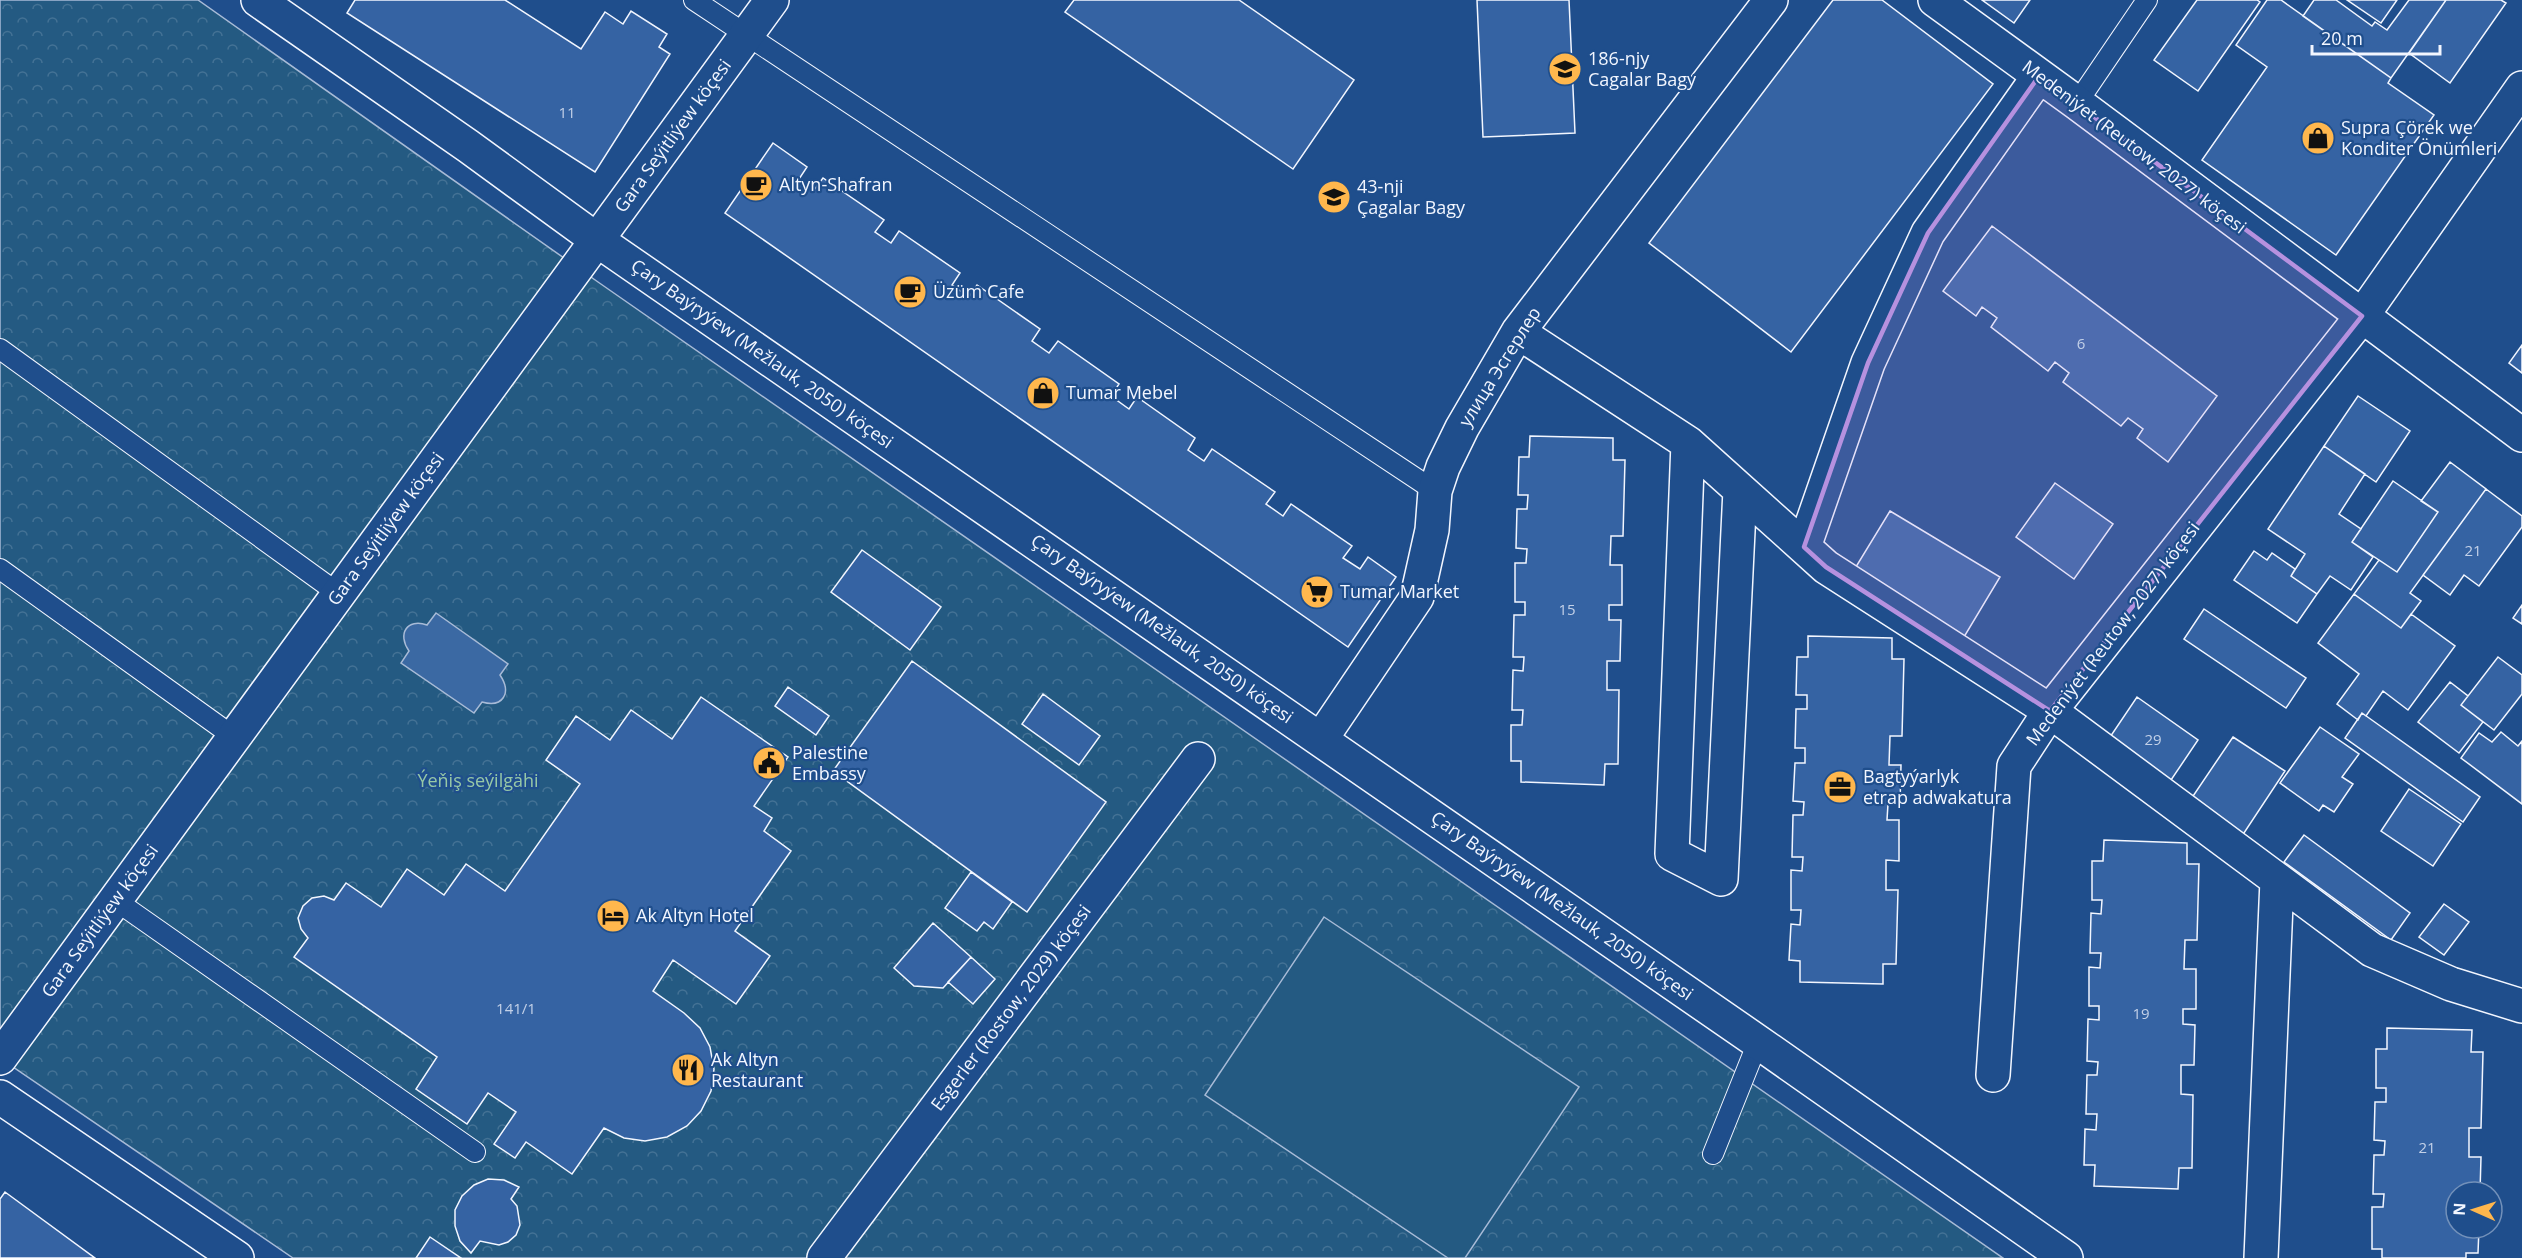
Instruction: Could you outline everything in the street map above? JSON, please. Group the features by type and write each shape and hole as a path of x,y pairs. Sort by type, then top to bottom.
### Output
{"street":[{"name":"Çary Baýryýew (Mežlauk, 2050) köçesi","path":"258,0 458,139 597,240 1758,1042 2066,1258"},
{"name":"Gara Seýitliýew köçesi","path":"0,1058 772,0"},
{"name":"улица Эсгерлер","path":"1320,739 1417,597 1432,530 1435,491 1461,428 1518,332 1771,0"},
{"name":"Medeniýet (Reutow, 2027) köçesi","path":"1935,0 2522,435"},
{"path":"1804,547 1868,363 1928,232 2039,76"},
{"name":"Medeniýet (Reutow, 2027) köçesi","path":"1993,1075 2014,766 2050,711 2362,316 2522,88"},
{"path":"1518,332 1688,443 1826,567 2050,711 2372,950 2451,984 2522,1006"},
{"path":"1688,443 1672,854 1721,879 1740,490"},
{"name":"Esgerler (Rostow, 2029) köçesi","path":"824,1258 1198,759"},
{"path":"2261,1258 2277,880"},
{"path":"0,1097 237,1258"}],"lane":[{"path":"694,0 1435,491"},
{"path":"2077,103 2147,0"},
{"path":"0,349 339,594"},
{"path":"0,569 234,737"},
{"path":"115,900 475,1152"},
{"path":"1713,1154 1758,1042"}],"highlighted area":[{"path":"2039,76 2362,316 2050,711 1826,567 1804,547 1868,363 1928,233"}],"green space":[{"name":"Ýeňiş seýilgähi","path":"0,0 198,0 598,282 2003,1258 293,1258 0,1058"},
{"path":"1324,917 1579,1087 1465,1258 1448,1258 1205,1095"}],"shaded area":[{"path":"436,613 508,664 500,675 504,682 505,693 500,701 482,702 474,713 401,663 409,651 404,639 406,629 414,624 427,625"}],"building":[{"path":"355,0 505,0 581,49 605,12 623,24 631,11 667,34 659,47 670,54 595,172 347,13"},
{"path":"1074,0 1239,0 1354,80 1293,169 1065,12"},
{"path":"1477,0 1569,0 1575,133 1483,137"},
{"path":"1833,0 1882,0 1993,84 1791,352 1649,243"},
{"path":"1982,0 2030,0 2014,23"},
{"path":"2197,0 2257,0 2260,2 2198,91 2154,60"},
{"name":"Supra Çörek we Konditer Önümleri","path":"2267,0 2281,0 2391,78 2388,83 2434,115 2336,255 2202,160 2267,67 2236,45"},
{"path":"2314,0 2336,0 2372,26 2375,22 2387,30 2409,0 2446,0 2391,78 2303,16"},
{"path":"2347,0 2397,0 2381,23"},
{"path":"2446,0 2501,0 2506,3 2450,83 2409,53"},
{"path":"773,143 807,167 799,179 814,190 823,178 884,220 875,232 891,243 899,231 960,273 952,285 969,297 977,285 1040,329 1032,341 1049,353 1058,341 1119,384 1111,396 1129,409 1137,397 1195,438 1188,450 1204,461 1212,449 1275,492 1266,504 1283,516 1291,504 1352,546 1343,558 1360,569 1368,557 1396,577 1348,647 725,213"},
{"path":"1992,226 2217,396 2168,462 2137,438 2143,429 2128,418 2121,426 2063,382 2069,373 2055,362 2048,371 1991,327 1997,318 1982,307 1976,316 1943,291"},
{"path":"2522,345 2522,373 2509,363"},
{"path":"2358,396 2410,431 2376,482 2324,446"},
{"path":"1530,436 1613,438 1613,460 1625,460 1623,536 1611,536 1610,565 1622,565 1622,605 1609,605 1609,620 1621,620 1620,661 1607,661 1607,690 1619,690 1618,764 1605,764 1604,785 1521,782 1521,761 1511,761 1511,725 1522,725 1523,710 1512,710 1513,670 1523,671 1524,657 1513,657 1514,615 1525,615 1525,602 1515,602 1515,563 1526,563 1527,549 1516,548 1517,509 1527,509 1528,495 1518,495 1519,457 1529,457"},
{"path":"2324,446 2365,474 2339,514 2361,529 2352,542 2373,557 2351,590 2330,576 2317,594 2291,576 2305,554 2268,529"},
{"path":"2450,462 2486,489 2410,593 2421,601 2401,628 2354,594 2379,560 2397,572 2438,512 2421,501"},
{"path":"2393,481 2438,512 2397,572 2352,542"},
{"path":"2055,483 2113,524 2074,579 2016,537"},
{"path":"2486,489 2522,516 2522,527 2479,586 2464,575 2450,595 2423,575"},
{"path":"1890,511 2000,577 1964,637 1854,570"},
{"path":"862,550 941,607 910,650 831,592"},
{"path":"2254,551 2267,560 2272,553 2295,569 2291,576 2317,594 2297,623 2234,580"},
{"path":"2354,594 2401,628 2411,614 2455,646 2408,710 2383,691 2366,716 2362,713 2358,720 2337,704 2359,674 2318,643"},
{"path":"2522,605 2522,624 2513,618"},
{"path":"2204,609 2306,678 2286,708 2184,639"},
{"path":"1808,636 1892,638 1892,659 1904,659 1902,736 1890,736 1889,765 1901,765 1900,805 1888,804 1887,820 1899,820 1899,861 1886,860 1886,890 1898,890 1896,964 1883,964 1883,984 1800,982 1800,961 1789,960 1791,924 1800,925 1801,910 1791,910 1791,870 1802,871 1803,857 1792,857 1793,815 1803,815 1804,802 1793,801 1795,763 1805,763 1805,748 1795,748 1796,709 1807,709 1807,695 1796,695 1797,657 1808,657"},
{"path":"2498,657 2522,675 2522,694 2494,730 2461,705"},
{"path":"912,661 1106,802 1027,912 833,771"},
{"path":"2450,682 2468,696 2461,705 2483,722 2459,753 2418,722"},
{"path":"788,687 829,716 816,735 775,706"},
{"path":"1043,694 1100,736 1079,765 1022,724"},
{"path":"701,697 788,757 754,806 772,818 764,831 791,851 735,931 770,956 736,1004 673,960 653,991 684,1013 700,1028 710,1047 714,1069 711,1091 701,1111 687,1126 667,1137 645,1141 624,1138 604,1128 572,1174 526,1142 515,1158 494,1144 516,1112 488,1093 467,1124 416,1089 437,1057 294,957 308,938 301,929 298,918 303,906 312,898 324,896 334,900 346,883 381,907 407,869 444,895 466,864 505,891 580,784 546,760 576,716 610,740 631,710 672,739"},
{"path":"2137,697 2198,740 2169,783 2108,740"},
{"path":"2362,713 2480,797 2463,822 2345,738"},
{"path":"2320,727 2359,754 2342,777 2353,784 2334,812 2323,805 2319,811 2280,783"},
{"path":"2501,732 2518,746 2522,741 2522,804 2461,758 2479,733 2492,742"},
{"path":"2233,737 2285,771 2242,836 2189,802"},
{"path":"2409,789 2461,824 2433,866 2381,831"},
{"path":"2304,835 2410,913 2391,940 2284,862"},
{"path":"2104,840 2187,843 2187,864 2199,864 2197,940 2185,940 2184,969 2196,969 2196,1009 2183,1009 2183,1024 2195,1025 2194,1065 2181,1065 2181,1094 2193,1095 2192,1168 2179,1168 2178,1189 2094,1186 2095,1165 2084,1165 2085,1129 2096,1130 2097,1114 2086,1114 2087,1075 2097,1075 2098,1062 2087,1061 2088,1019 2099,1020 2099,1006 2089,1006 2089,967 2100,968 2101,953 2090,953 2091,913 2101,914 2102,900 2092,900 2092,861 2103,861"},
{"path":"971,872 1012,902 993,929 984,922 977,931 945,908"},
{"path":"2444,904 2469,922 2444,955 2419,937"},
{"path":"933,923 971,957 943,988 914,986 894,968"},
{"path":"971,957 995,979 973,1004 948,982"},
{"path":"2387,1028 2472,1030 2471,1052 2483,1052 2481,1128 2469,1128 2469,1157 2481,1157 2480,1180 2444,1180 2444,1240 2479,1240 2478,1253 2466,1253 2466,1258 2382,1258 2382,1249 2372,1249 2372,1207 2383,1207 2384,1194 2373,1194 2374,1155 2384,1155 2385,1141 2374,1140 2375,1102 2386,1102 2386,1088 2376,1088 2376,1049 2387,1049"},
{"path":"488,1179 504,1180 519,1187 511,1199 517,1206 520,1225 516,1235 508,1242 499,1245 480,1241 471,1253 460,1241 455,1226 455,1210 462,1196 474,1185"},
{"path":"5,1192 95,1258 0,1258 0,1199"},
{"path":"430,1237 461,1258 416,1258"}],"place":[{"name":"186-njy Cagalar Bagy","path":"1565,69"},
{"name":"Supra Çörek we Konditer Önümleri","path":"2318,138"},
{"name":"Altyn-Shafran","path":"756,185"},
{"name":"43-nji Çagalar Bagy","path":"1334,197"},
{"name":"Üzüm Cafe","path":"910,292"},
{"name":"Tumar Mebel","path":"1043,393"},
{"name":"Tumar Market","path":"1317,592"},
{"name":"Palestine Embassy","path":"769,763"},
{"name":"Bagtyýarlyk etrap adwakatura","path":"1840,787"},
{"name":"Ak Altyn Hotel","path":"613,916"},
{"name":"Ak Altyn Restaurant","path":"688,1070"}]}
